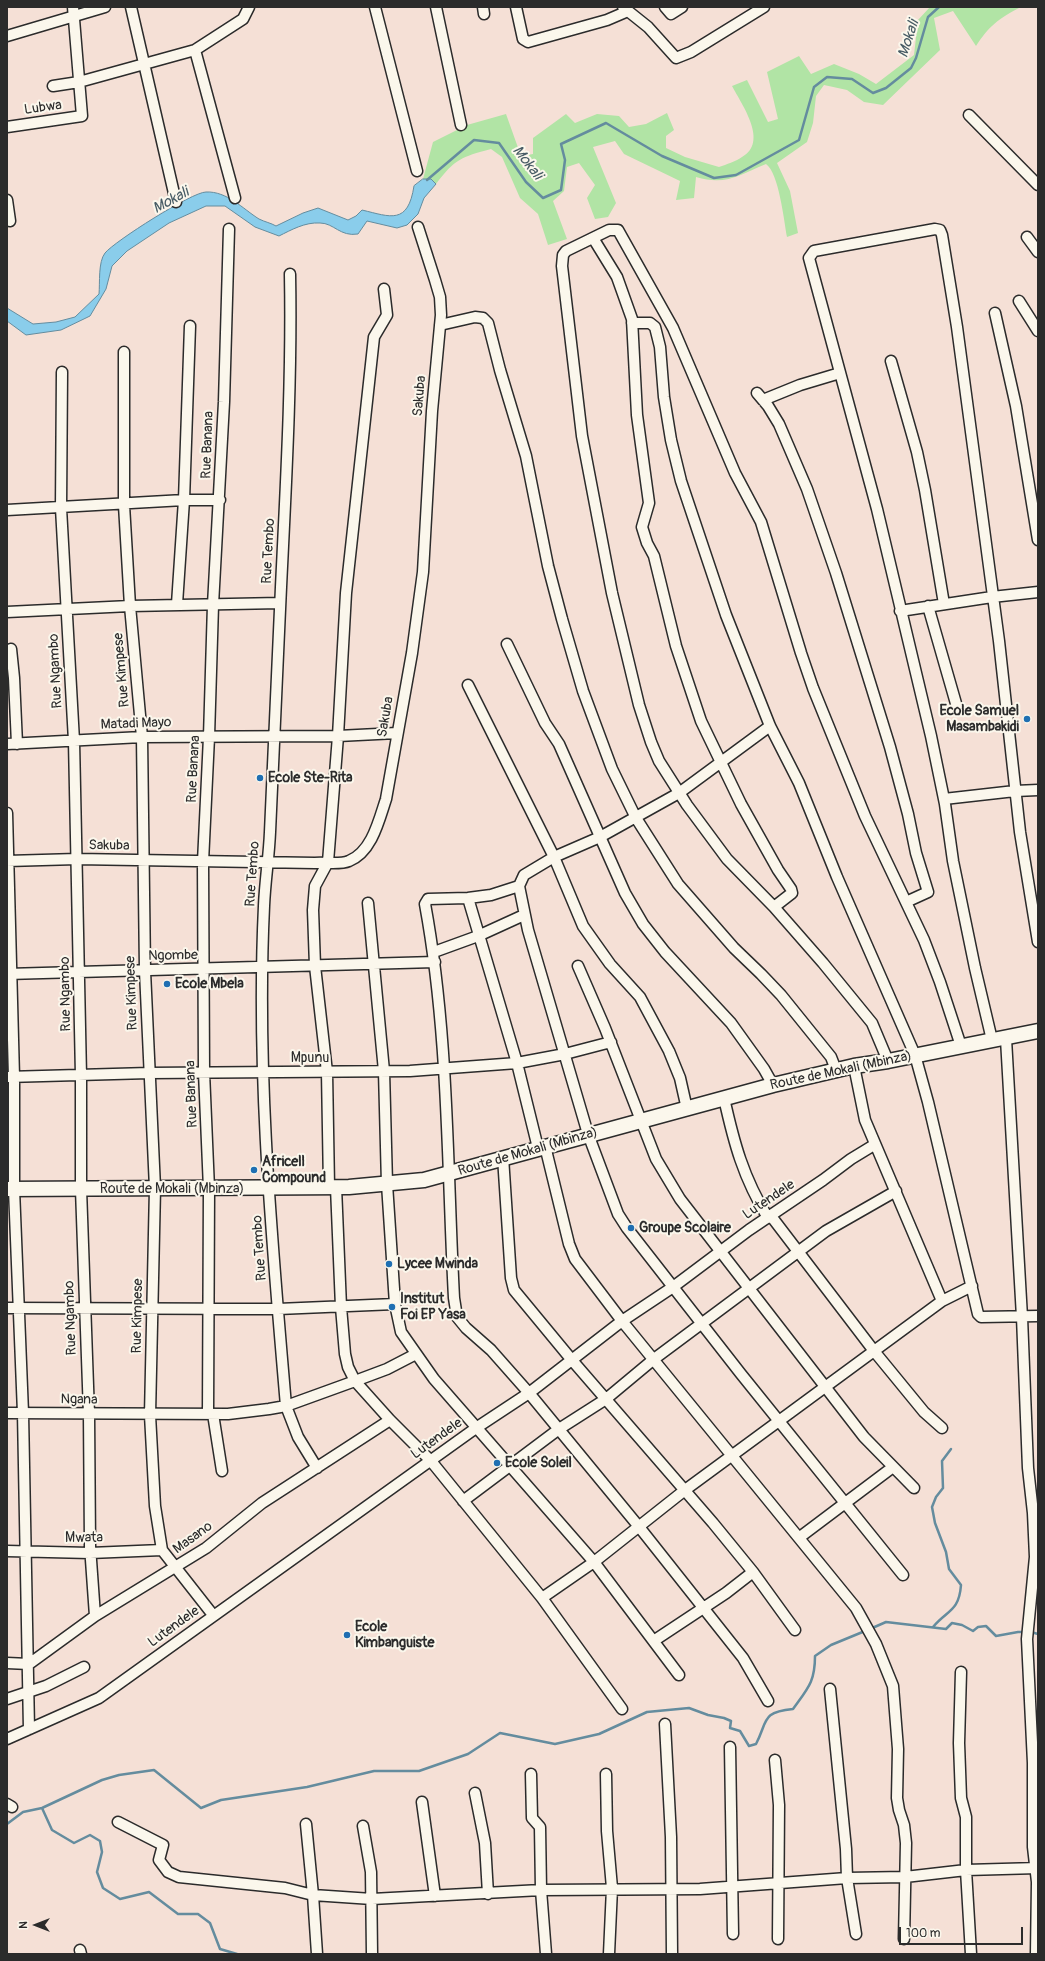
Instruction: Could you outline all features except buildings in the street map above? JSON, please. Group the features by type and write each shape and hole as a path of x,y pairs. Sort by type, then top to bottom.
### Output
{"street":[{"path":"7,36 73,12 105,7"},
{"path":"131,7 176,202"},
{"path":"53,86 79,82 195,50 243,19 249,7"},
{"path":"375,7 417,171"},
{"path":"436,7 461,125"},
{"path":"516,7 523,39 528,42 607,20 625,9 648,27 676,58 692,52 764,7"},
{"path":"73,12 79,82"},
{"path":"195,50 235,198"},
{"name":"Lubwa","path":"7,127 82,116 79,82"},
{"path":"970,115 1038,185"},
{"path":"7,200 10,221"},
{"name":"Sakuba","path":"8,861 350,861 363,851 373,836 386,799 412,653 423,572 432,411 440,325 440,297 418,227"},
{"name":"Rue Banana","path":"222,1471 210,1414 208,1310 209,1189 204,1072 205,970 203,862 213,605 220,500 229,229"},
{"path":"1036,1954 1037,1868 1033,1847 1033,1763 1027,1639 1035,1557 1033,1513 1028,1468 1022,1317 999,1039 975,968 931,736 900,611 877,509 809,258 810,253 814,251 935,229 940,230 957,327 999,641 1020,832 1038,942"},
{"path":"888,1061 872,1023 823,963 774,907 727,860 679,793 660,761 639,705 612,594 582,436 571,354 562,260 566,251 609,230 618,230 673,328 735,473 761,522 813,688 865,816 888,869 906,902 940,982 961,1046"},
{"path":"1027,237 1038,252"},
{"path":"593,238 617,277 627,300 632,323 637,415 649,503 642,527 647,543 654,556 676,646 701,721 741,804 778,870 791,889 792,893 774,907"},
{"name":"Rue Tembo","path":"290,274 291,323 287,472 275,736 268,862 264,904 264,1072 270,1188 286,1406 298,1437 317,1468"},
{"path":"384,289 387,315 374,337 346,587 341,653 338,736 328,862 315,886 313,910 315,966 327,1072 333,1187 345,1354 348,1367 355,1381 390,1420 431,1461 542,1598 622,1710"},
{"path":"1018,301 1038,331"},
{"path":"995,314 1016,406 1038,540"},
{"path":"440,325 475,317 483,318 488,323 500,370 526,456 548,566 562,619 591,713 612,769 636,818 690,900 734,948 781,995 831,1057 836,1070"},
{"path":"632,323 650,323 655,327 660,347 668,425 681,481 726,615 770,726 799,784 840,884 915,1055 928,1102 979,1316 1038,1316"},
{"path":"177,604 184,500 190,326"},
{"name":"Rue Kimpese","path":"124,352 124,505 130,606 142,737 145,860 145,971 155,1188 150,1415 155,1506 162,1550 213,1615"},
{"path":"891,361 918,459 944,604"},
{"name":"Rue Ngambo","path":"62,372 61,508 74,741 82,1076 81,1189 89,1414 90,1553 95,1616"},
{"path":"840,373 760,396 779,424 807,489 840,587 890,747 908,814 916,853 928,892 906,902"},
{"path":"7,510 124,505 184,500 220,500"},
{"path":"900,611 992,597 1038,592"},
{"path":"7,612 177,604 280,604"},
{"path":"928,606 957,707"},
{"path":"507,644 544,723 559,744 625,893 643,924 665,952 731,1023 764,1069 773,1085"},
{"path":"11,649 14,678 12,744"},
{"path":"468,685 554,857 584,926 610,964 640,997 669,1051 680,1078 687,1109"},
{"path":"770,726 679,793 600,837 554,857 524,875 519,886 524,915 588,1134 618,1214 627,1228 673,1287 903,1575"},
{"name":"Matadi Mayo","path":"12,744 142,737 338,736 397,733"},
{"path":"944,799 1038,790"},
{"path":"7,813 11,1189 19,1308 23,1413 29,1664 29,1729"},
{"path":"519,886 491,895 468,898 428,899 426,901 435,957 444,1068 454,1298 458,1317 466,1328 491,1350 529,1393 640,1528 743,1658 768,1701"},
{"path":"468,898 478,936 542,1147 569,1244 575,1259 622,1321 800,1537 856,1608 876,1644 893,1686 896,1706 898,1755 897,1798 904,1825 906,1843 904,1939"},
{"path":"368,903 384,1071 387,1184 395,1304 401,1332 434,1379 594,1562 655,1640 679,1675"},
{"name":"Ngombe","path":"9,974 79,971 205,970 375,964 435,957 524,915"},
{"path":"578,966 611,1042 656,1159 680,1199 864,1437 914,1488"},
{"name":"Route de Mokali (Mbinza)","path":"11,1189 209,1189 333,1187 387,1184 448,1174 503,1157 588,1134 773,1085 836,1070 1038,1031"},
{"name":"Mpunu","path":"11,1077 204,1072 384,1071 444,1068 516,1063 565,1054 611,1042"},
{"path":"854,1066 865,1120 874,1145 896,1191 942,1301"},
{"path":"724,1098 740,1159 753,1194 769,1217 798,1252 874,1351 924,1412 942,1428"},
{"name":"Lutendele","path":"7,1739 99,1698 476,1428 529,1393 622,1321 673,1287 749,1230 851,1158 874,1145"},
{"path":"503,1157 511,1278 514,1290 753,1572 795,1630"},
{"path":"463,1501 559,1429 606,1399 654,1359 826,1231 896,1191"},
{"path":"542,1598 640,1528 685,1490 824,1386 942,1301 972,1286"},
{"path":"7,1308 208,1310 341,1307 395,1304"},
{"name":"Ngana","path":"7,1413 150,1415 228,1414 286,1406 387,1369 416,1354"},
{"name":"Masano","path":"29,1664 95,1616 176,1568 206,1548 262,1503 390,1420"},
{"path":"800,1537 893,1467"},
{"name":"Mwata","path":"7,1551 90,1553 162,1550"},
{"path":"655,1640 726,1593 753,1572"},
{"path":"7,1664 29,1664"},
{"path":"7,1699 46,1686 84,1667"},
{"path":"961,1672 959,1743 961,1798 966,1817 966,1870 971,1954"},
{"path":"830,1689 846,1849 847,1878 856,1934"},
{"path":"665,1724 671,1837 670,1890 672,1954"},
{"path":"730,1746 733,1934"},
{"path":"775,1760 778,1805 778,1939"},
{"path":"531,1774 532,1818 540,1827 541,1890 546,1954"},
{"path":"606,1774 607,1831 612,1888 609,1954"},
{"path":"475,1793 484,1843 488,1894"},
{"path":"422,1802 434,1896"},
{"path":"118,1822 163,1845 159,1860 168,1872 179,1877 285,1888 313,1895 372,1899 541,1890 612,1888 670,1890 733,1887 778,1882 847,1878 905,1877 966,1870 1037,1868"},
{"path":"306,1824 317,1954"},
{"path":"363,1826 371,1872 372,1954"}],"green space":[{"path":"930,7 1021,7 995,23 985,33 976,46 953,11 934,18 940,50 883,105 864,102 847,90 824,85 816,96 813,123 807,142 777,163 790,191 798,233 787,237 778,187 771,169 766,164 724,180 696,177 694,198 676,200 680,181 624,154 615,141 593,147 616,203 608,217 595,219 587,198 595,185 579,163 567,167 564,191 553,201 567,239 548,245 538,214 520,198 502,157 491,149 472,154 459,160 448,169 436,184 431,179 423,179 433,142 467,125 506,114 521,156 533,154 533,138 566,114 575,123 597,114 619,116 629,127 646,124 667,113 674,130 666,136 666,148 685,157 719,167 734,162 750,150 753,142 753,133 747,113 732,86 747,80 768,122 778,119 767,72 799,56 811,74 834,64 859,74 876,84 914,55 918,20"}],"water":[{"path":"423,179 431,179 436,184 424,198 418,214 407,225 397,228 367,221 358,234 346,234 329,225 314,223 298,227 279,236 255,227 225,206 206,206 169,223 127,251 112,266 106,289 90,316 61,330 26,335 7,321 7,308 33,324 56,322 75,317 99,294 100,267 105,253 123,238 154,218 198,194 214,192 221,194 228,197 259,219 276,226 303,213 318,208 348,220 356,216 362,210 382,215 397,215 403,213 411,199 414,186"}],"waterway":[{"name":"Mokali","path":"427,180 474,140 499,143 526,182 543,198 561,190 565,160 561,144 606,123 662,156 714,178 736,175 799,140 814,87 827,77 852,79 873,93 886,88 911,68 916,58 928,17 939,7"},
{"path":"933,1627 955,1606 958,1601 961,1585 949,1569 946,1552 935,1523 932,1507 936,1497 943,1488 942,1461 951,1449"},
{"path":"870,1629 886,1622 946,1629 952,1623 962,1625 973,1631 978,1627 986,1626 996,1636 1026,1632"},
{"path":"7,1824 23,1812 42,1808 102,1780 119,1775 154,1770 201,1808 221,1800 307,1787 374,1771 419,1771 468,1754 500,1733 555,1744 599,1734 647,1712 689,1708 708,1715 724,1718 731,1721 730,1728 740,1731 749,1746 756,1744 770,1715 775,1712 793,1709 803,1696 812,1679 815,1656 831,1645 865,1631"},
{"path":"1031,1632 1038,1634"},
{"path":"42,1808 52,1830 74,1843 90,1835 100,1841 102,1852 97,1872 103,1888 120,1899 149,1892 178,1914 198,1914 210,1923 220,1949 237,1954"}],"place":[{"name":"Ecole Samuel Masambakidi","path":"1027,719"},
{"name":"Ecole Ste-Rita","path":"260,778"},
{"name":"Ecole Mbela","path":"167,984"},
{"name":"Africell Compound","path":"254,1170"},
{"name":"Groupe Scolaire","path":"631,1228"},
{"name":"Lycee Mwinda","path":"389,1264"},
{"name":"Institut Foi EP Yasa","path":"392,1307"},
{"name":"Ecole Soleil","path":"497,1463"},
{"name":"Ecole Kimbanguiste","path":"347,1635"}]}
